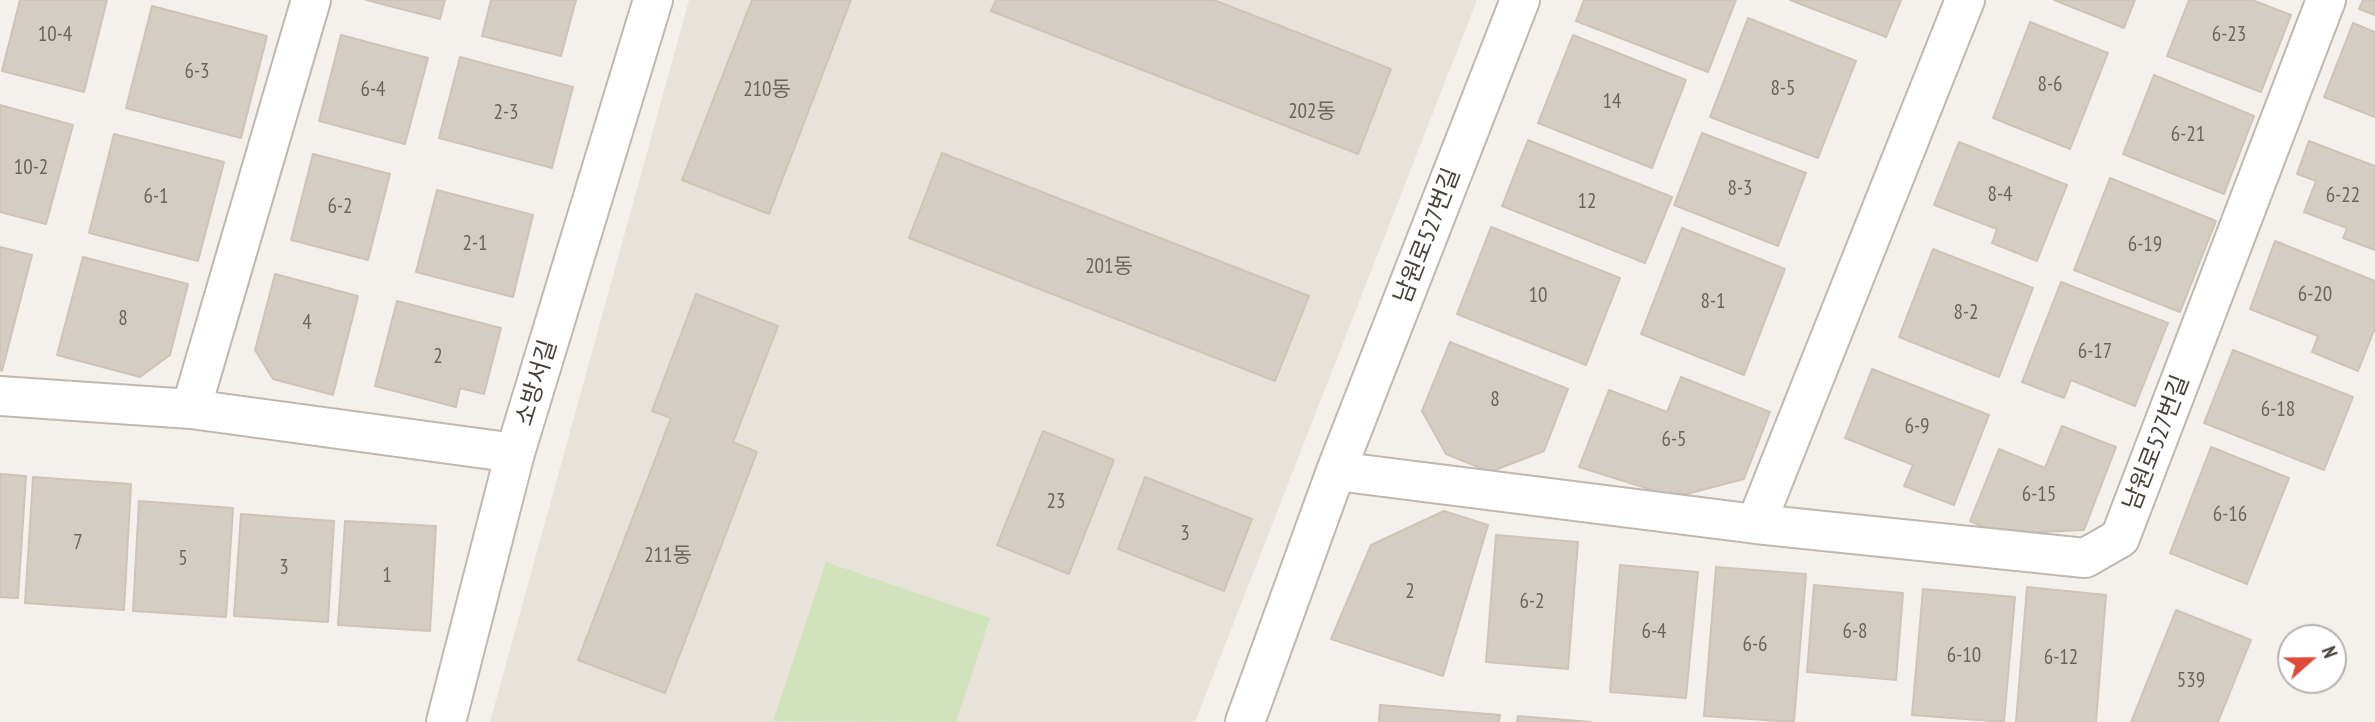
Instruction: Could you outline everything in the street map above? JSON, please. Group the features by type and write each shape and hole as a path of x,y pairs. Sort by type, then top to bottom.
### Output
{"street":[{"path":"191,409 311,0"},
{"name":"소방서길","path":"0,396 191,409 515,453 653,0"},
{"name":"남원로527번길","path":"1244,722 1336,471 1520,0"},
{"path":"1756,524 1965,0"},
{"name":"남원로527번길","path":"1336,471 1756,524 2085,558 2120,538 2326,0"},
{"path":"446,722 515,453"}],"shaded area":[{"path":"689,0 1477,0 1195,722 490,722"}],"green space":[{"path":"826,562 990,618 956,722 773,721"}],"building":[{"path":"20,0 107,0 84,92 2,71"},
{"path":"366,0 445,0 440,19"},
{"path":"491,0 576,0 561,56 482,36"},
{"path":"752,0 851,0 769,214 682,180"},
{"path":"996,0 1214,0 1391,69 1358,154 991,11"},
{"path":"1584,0 1736,0 1708,72 1576,21"},
{"path":"1790,0 1901,0 1886,37"},
{"path":"2054,0 2135,0 2124,28"},
{"path":"2189,0 2252,0 2291,15 2261,92 2167,56"},
{"path":"2363,0 2375,0 2375,15 2359,9"},
{"path":"152,6 267,36 241,138 126,108"},
{"path":"1748,18 1856,61 1818,158 1710,117"},
{"path":"2030,22 2108,53 2070,149 1993,118"},
{"path":"2353,23 2375,32 2375,117 2324,97"},
{"path":"341,35 428,58 405,144 319,121"},
{"path":"1573,35 1686,80 1652,168 1538,123"},
{"path":"460,57 573,87 552,168 439,138"},
{"path":"2154,75 2254,116 2224,194 2123,154"},
{"path":"0,105 73,125 46,224 0,212"},
{"path":"1702,133 1806,173 1778,246 1674,205"},
{"path":"114,134 224,162 198,261 89,233"},
{"path":"1528,140 1672,197 1645,263 1502,206"},
{"path":"2309,141 2375,166 2375,250 2343,238 2347,228 2304,212 2316,181 2297,174"},
{"path":"1959,142 2067,185 2037,261 1992,243 1997,229 1934,205"},
{"path":"942,153 1309,296 1275,381 909,238"},
{"path":"313,154 390,174 368,260 291,240"},
{"path":"2110,178 2216,221 2180,312 2074,270"},
{"path":"437,190 533,215 513,297 416,272"},
{"path":"1491,227 1620,278 1586,365 1457,314"},
{"path":"1682,228 1785,269 1744,375 1641,334"},
{"path":"2275,241 2375,281 2375,328 2358,371 2312,352 2318,336 2250,309"},
{"path":"0,247 32,255 2,371 0,370"},
{"path":"1933,249 2033,288 1999,377 1899,337"},
{"path":"83,257 188,284 170,355 140,377 57,355"},
{"path":"275,274 358,296 333,395 273,379 255,350"},
{"path":"2061,282 2168,323 2135,406 2071,380 2064,398 2022,382"},
{"path":"696,294 778,326 733,442 757,452 665,693 578,660 671,418 652,411"},
{"path":"397,301 501,328 484,394 460,388 456,407 375,386"},
{"path":"1450,342 1568,389 1544,451 1490,472 1446,454 1422,411"},
{"path":"2233,350 2353,397 2324,470 2204,423"},
{"path":"1872,369 1989,415 1954,505 1904,486 1913,465 1845,438"},
{"path":"1681,377 1770,412 1744,479 1675,497 1579,467 1609,390 1667,412"},
{"path":"2062,426 2116,447 2084,530 1999,534 1970,521 1999,449 2045,468"},
{"path":"1043,431 1114,460 1069,574 997,545"},
{"path":"2211,447 2289,478 2247,584 2170,553"},
{"path":"0,474 26,476 18,598 0,597"},
{"path":"33,477 131,484 124,610 25,603"},
{"path":"1145,477 1252,519 1224,591 1118,549"},
{"path":"139,501 233,508 226,617 133,611"},
{"path":"1444,511 1488,525 1443,676 1331,639 1371,545"},
{"path":"241,514 334,521 328,622 234,616"},
{"path":"345,521 436,526 430,631 338,625"},
{"path":"1496,535 1578,542 1568,669 1486,662"},
{"path":"1620,565 1698,572 1686,698 1610,692"},
{"path":"1716,567 1806,574 1794,722 1704,716"},
{"path":"1814,585 1903,593 1896,680 1807,672"},
{"path":"2027,587 2106,595 2096,722 2016,722"},
{"path":"1923,589 2015,597 2004,722 1912,715"},
{"path":"2176,610 2251,640 2218,722 2131,722"},
{"path":"1380,705 1500,715 1499,722 1379,722"},
{"path":"1518,716 1591,722 1517,722"}]}
